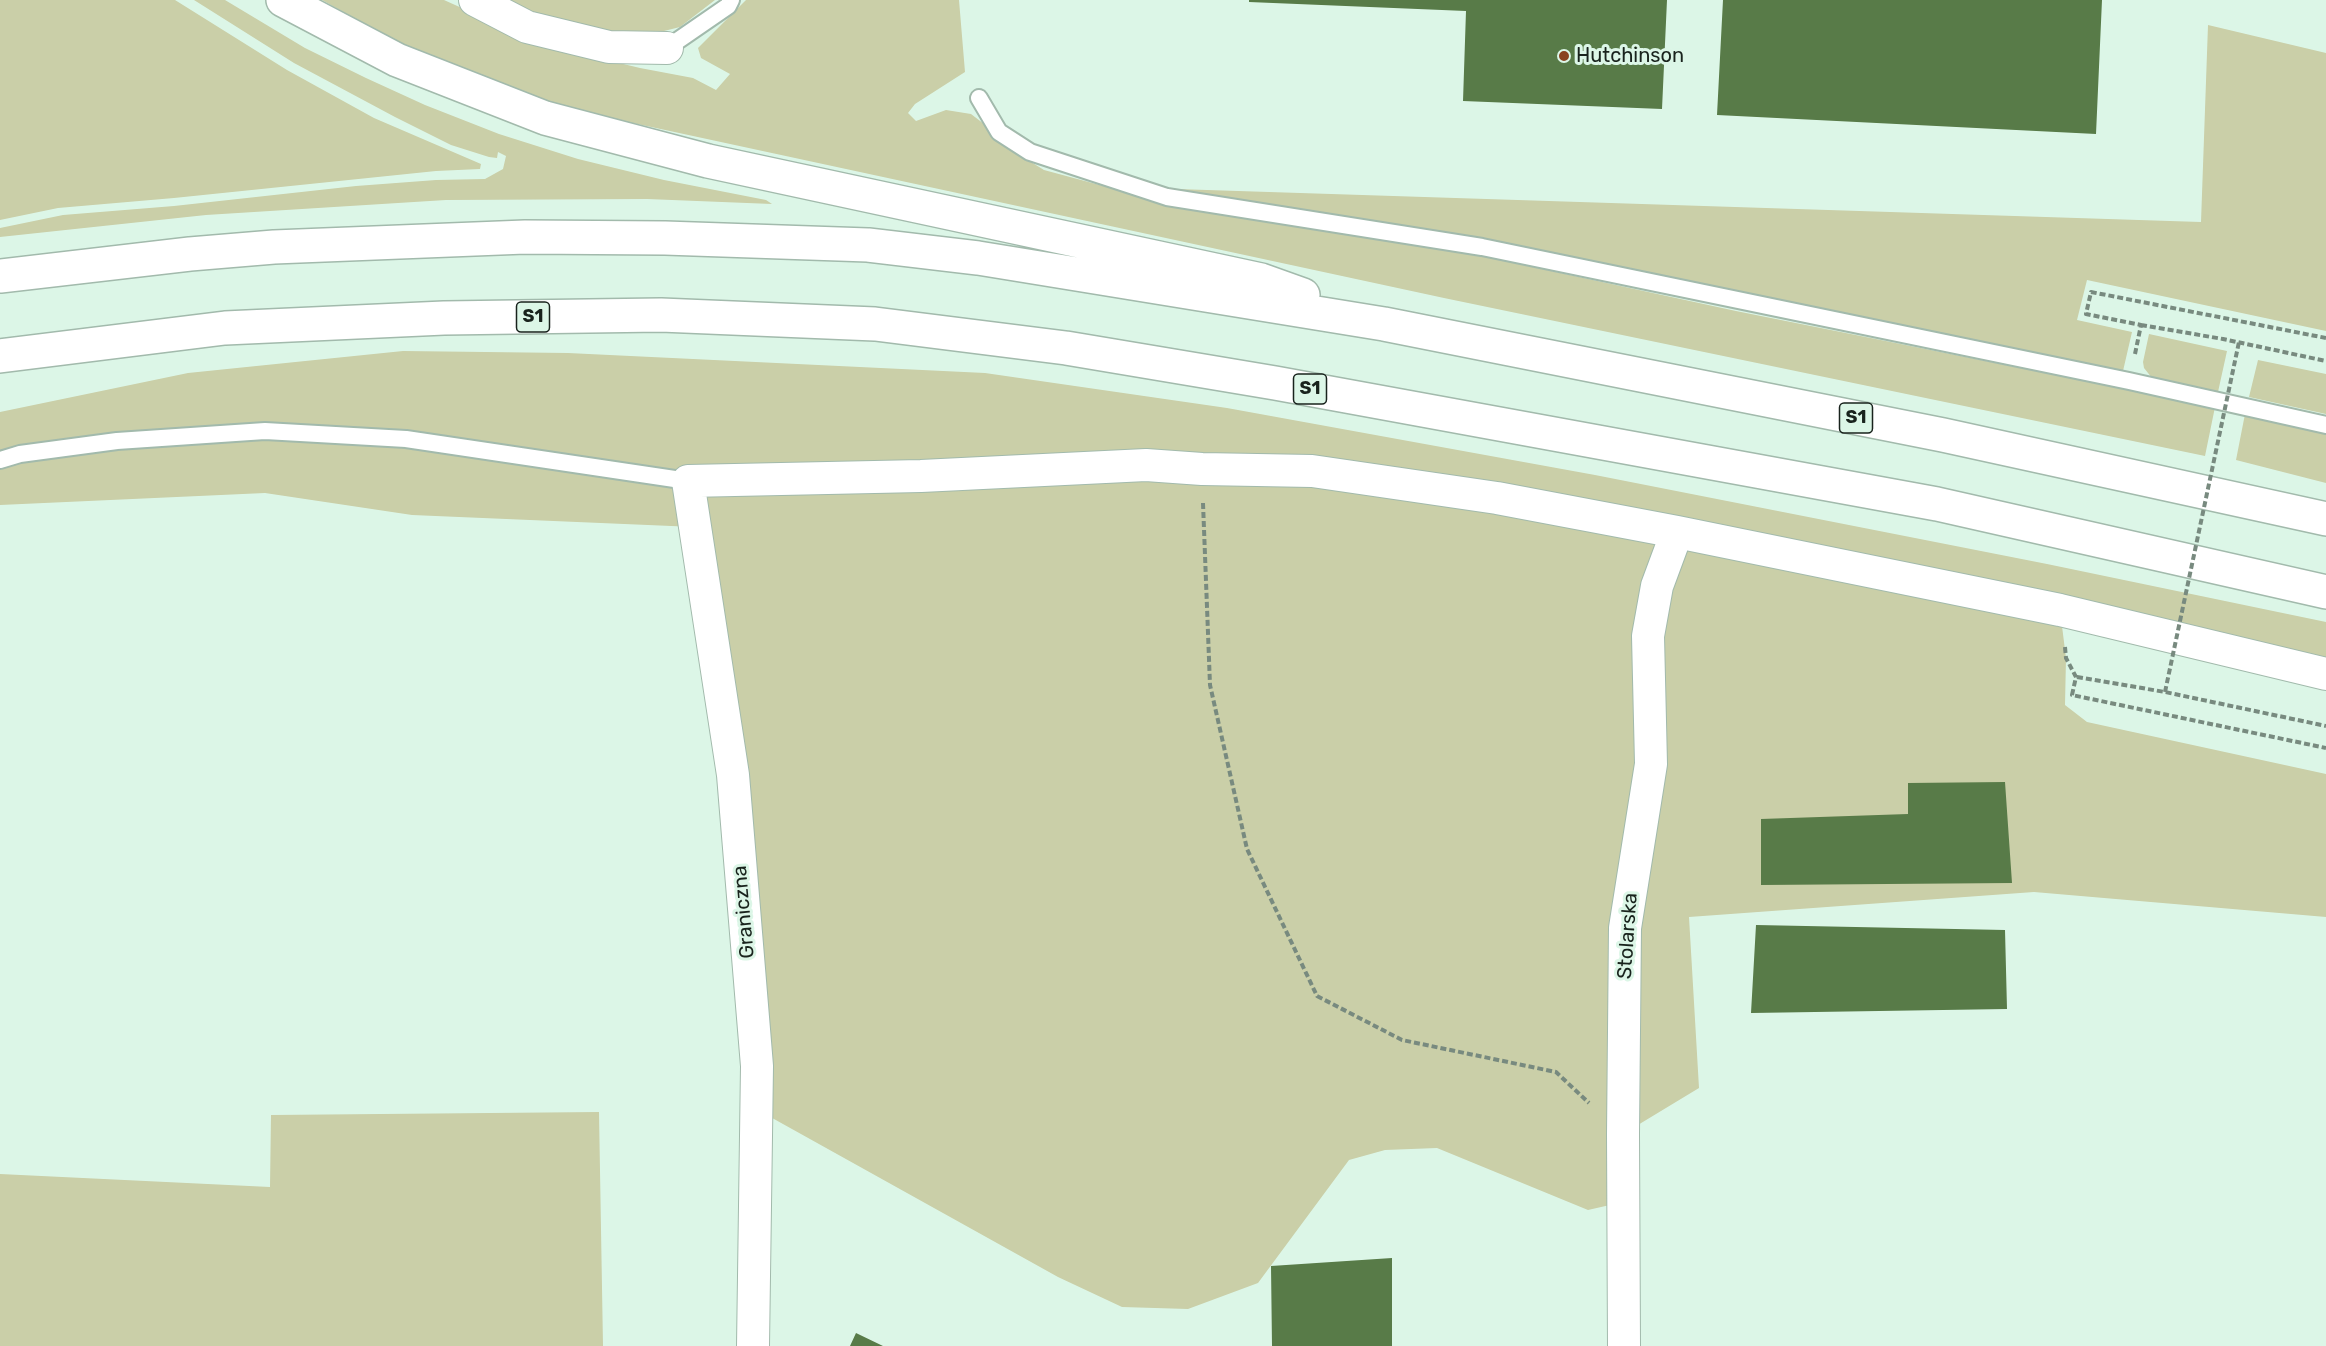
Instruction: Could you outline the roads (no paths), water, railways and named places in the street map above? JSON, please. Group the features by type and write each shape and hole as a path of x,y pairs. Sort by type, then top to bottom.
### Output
{"highway":[{"path":"283,0 397,60 546,118 708,161 1261,280 1384,324"},
{"name":"S1","path":"0,276 190,254 274,247 525,237 665,238 868,245 978,258 1384,324 1943,435 2326,519"},
{"name":"S1","path":"0,356 225,328 444,318 660,315 874,324 1066,348 1275,383 1937,504 2326,592"}],"street":[{"path":"475,0 527,27 609,47 667,48"},
{"path":"688,482 921,476 1146,465 1202,469 1312,471 1497,498 1677,532 2060,610 2326,674"},
{"name":"Graniczna","path":"688,482 733,775 757,1066 753,1346"},
{"name":"Stolarska","path":"1624,1346 1625,928 1651,764 1648,636 1657,586 1677,532"}],"lane":[{"path":"667,48 728,6 731,0"},
{"path":"979,98 999,132 1030,152 1167,197 1482,247 2129,381 2326,425"},
{"path":"0,460 20,454 117,441 265,431 406,439 688,482"}],"place":[{"name":"Hutchinson","path":"1564,56"}]}
